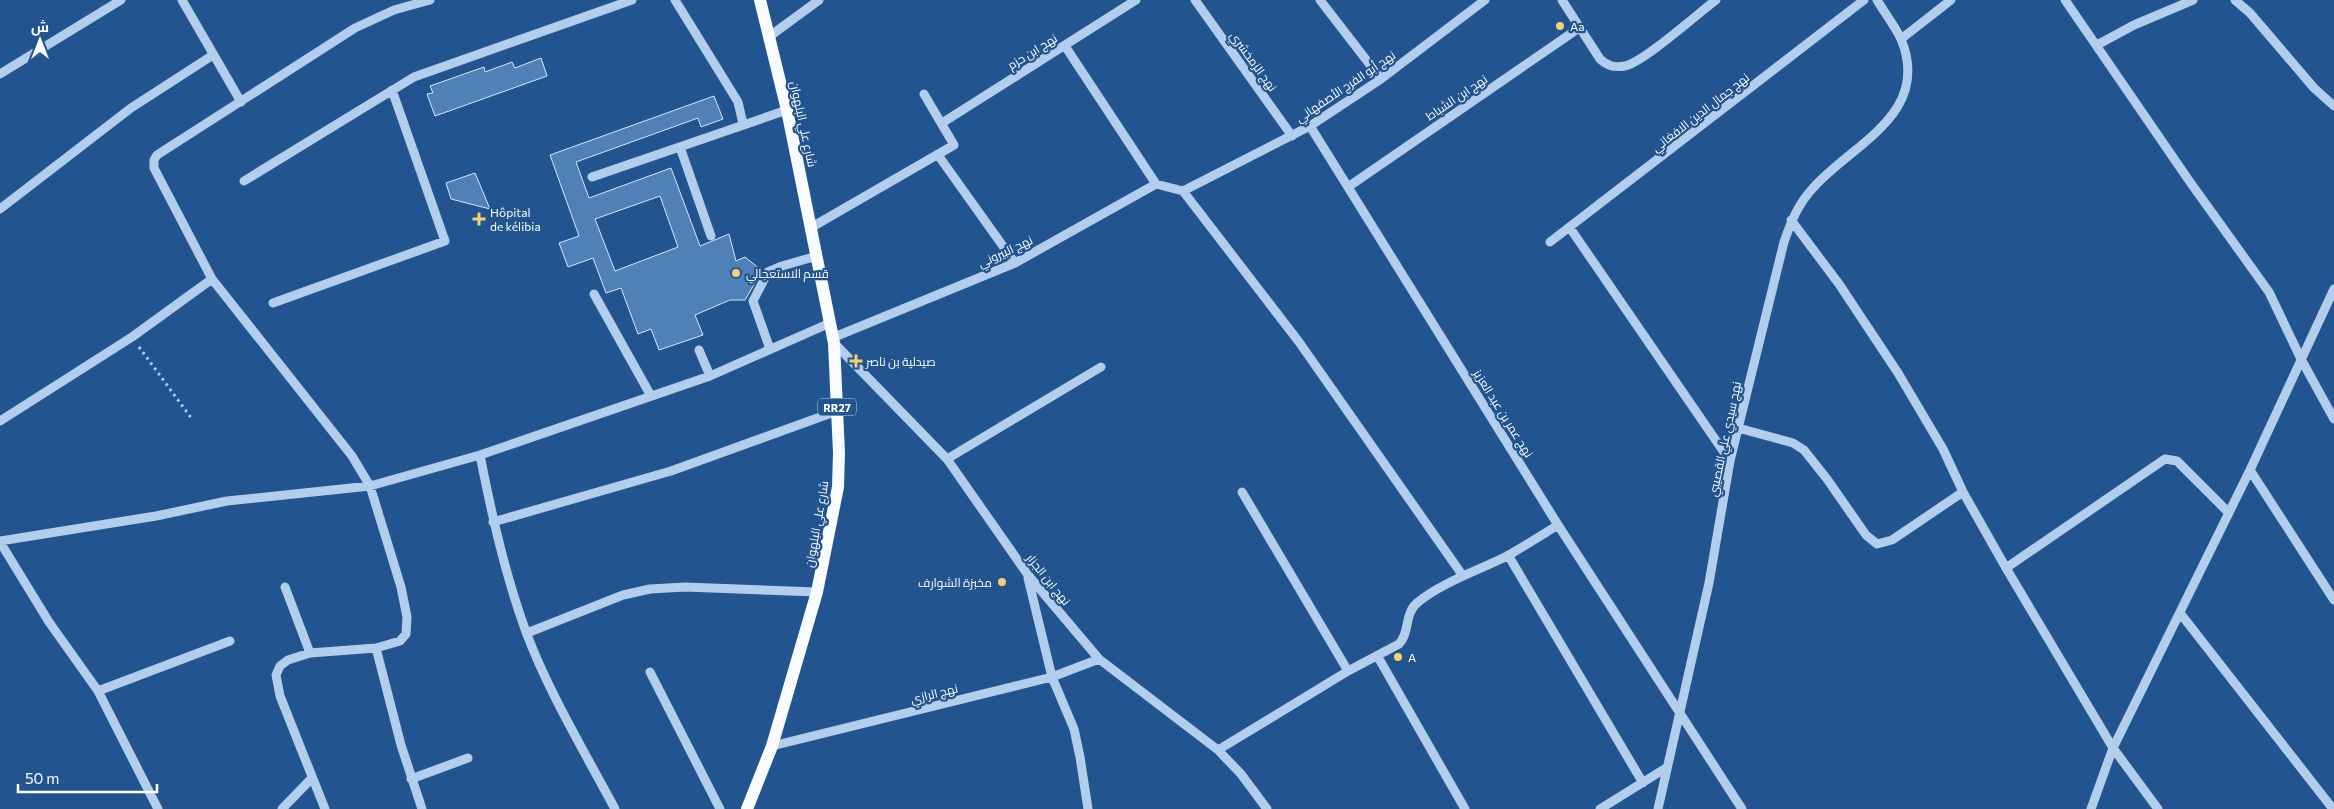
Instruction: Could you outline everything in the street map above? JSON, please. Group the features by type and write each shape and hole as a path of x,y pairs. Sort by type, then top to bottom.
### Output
{"main road":[{"name":"شارع علي البلهوان","path":"747,809 772,746 817,592 838,487 838,411 830,322 787,110 760,0"}],"street":[{"path":"0,74 121,0"},
{"path":"182,0 240,102"},
{"path":"325,809 275,678 278,669 284,663 310,653 376,648 403,639 406,634 407,617 401,587 370,486 352,456 212,279 154,168 154,160 157,155 364,23 394,10 430,0"},
{"path":"244,181 414,77 632,0"},
{"path":"675,0 738,102 744,124"},
{"path":"770,36 819,0"},
{"name":"نهج ابن حزم","path":"942,123 1136,0"},
{"name":"نهج الزمخشري","path":"1195,0 1292,136"},
{"path":"1320,0 1381,78"},
{"name":"نهج أبو الفرج الأصفهاني","path":"1183,191 1310,126 1381,78 1485,0"},
{"path":"1562,0 1579,28 1606,65 1625,66 1637,61 1716,0"},
{"name":"نهج جمال الدين الافغاني","path":"1550,242 1864,0"},
{"name":"نهج سيدي علي القصيبي","path":"1658,809 1709,583 1730,461 1791,220 1813,188 1875,134 1893,115 1903,98 1907,81 1906,62 1901,39 1877,0"},
{"path":"1901,39 1951,0"},
{"path":"2065,0 2190,182 2269,292 2301,359 2334,419"},
{"path":"2097,45 2134,25 2193,0"},
{"path":"2235,0 2250,13 2314,88 2334,106"},
{"name":"نهج ابن الشباط","path":"1348,186 1579,28"},
{"path":"1065,46 1156,184 1183,191 1300,342 1464,576"},
{"path":"0,209 131,108 213,55"},
{"path":"273,303 444,241 392,90"},
{"path":"812,227 954,145 924,94"},
{"path":"592,177 787,110"},
{"name":"نهج عمر بن عبد العزيز","path":"1310,126 1558,525 1742,809"},
{"path":"680,147 711,236"},
{"path":"938,155 1015,263"},
{"name":"نهج البيروني","path":"833,341 1015,263 1156,184"},
{"path":"1791,220 1839,284 1898,373 1943,449 1963,492 2006,568 2113,748 2158,809"},
{"path":"1570,228 1730,461"},
{"path":"770,349 753,301 768,272 818,256"},
{"path":"0,421 132,337 212,279"},
{"path":"2090,809 2113,748 2250,470 2334,289"},
{"path":"594,294 651,396"},
{"path":"158,809 98,690 49,622 0,542 227,502 370,486 480,455 710,376 830,322"},
{"name":"نهج ابن الجزار","path":"833,341 948,459 1028,575 1099,659 1218,750 1240,774 1267,809"},
{"path":"699,350 710,376"},
{"path":"948,459 1011,419 1101,367"},
{"path":"493,522 671,471 838,411"},
{"path":"1738,428 1793,443 1804,450 1816,463 1866,535 1877,544 1892,540 1963,492"},
{"path":"480,455 493,522 527,633 548,681 614,809"},
{"path":"2006,568 2165,459 2177,461 2229,513"},
{"path":"2250,470 2334,600"},
{"path":"1242,492 1348,671"},
{"path":"1218,750 1348,671 1378,657 1403,640 1410,614 1416,604 1464,576 1508,555 1558,525"},
{"path":"1508,555 1643,783"},
{"path":"1028,575 1052,677 1074,729 1088,809"},
{"path":"285,587 310,653"},
{"path":"527,633 623,595 650,589 685,587 817,592"},
{"path":"2180,613 2333,809"},
{"path":"98,690 230,641"},
{"path":"376,648 411,779 422,809"},
{"path":"1378,657 1466,809"},
{"name":"نهج الرازي","path":"772,746 1052,677 1099,659"},
{"path":"650,672 720,809"},
{"path":"411,779 468,758"},
{"path":"1600,809 1666,768"},
{"path":"282,809 312,778"}],"path":[{"path":"132,337 192,419"}],"building":[{"path":"541,58 547,76 435,116 427,94 433,93 430,86 484,67 485,72 512,62 515,68"},
{"path":"714,96 723,119 701,127 698,118 576,162 589,198 671,168 700,246 729,234 736,261 745,257 760,269 759,276 745,300 730,300 695,315 703,335 659,350 651,329 638,334 621,288 606,293 593,258 568,267 559,243 579,236 550,155","holes":["660,196 678,247 615,271 595,219"]},
{"path":"475,173 490,209 451,199 446,183"}],"place":[{"name":"Aa","path":"1560,26"},
{"name":"Hôpital de kélibia","path":"479,219"},
{"name":"قسم الاستعجالي","path":"736,273"},
{"name":"صيدلية بن ناصر","path":"856,361"},
{"name":"مخبزة الشوارف","path":"1002,582"},
{"name":"A","path":"1398,657"}]}
